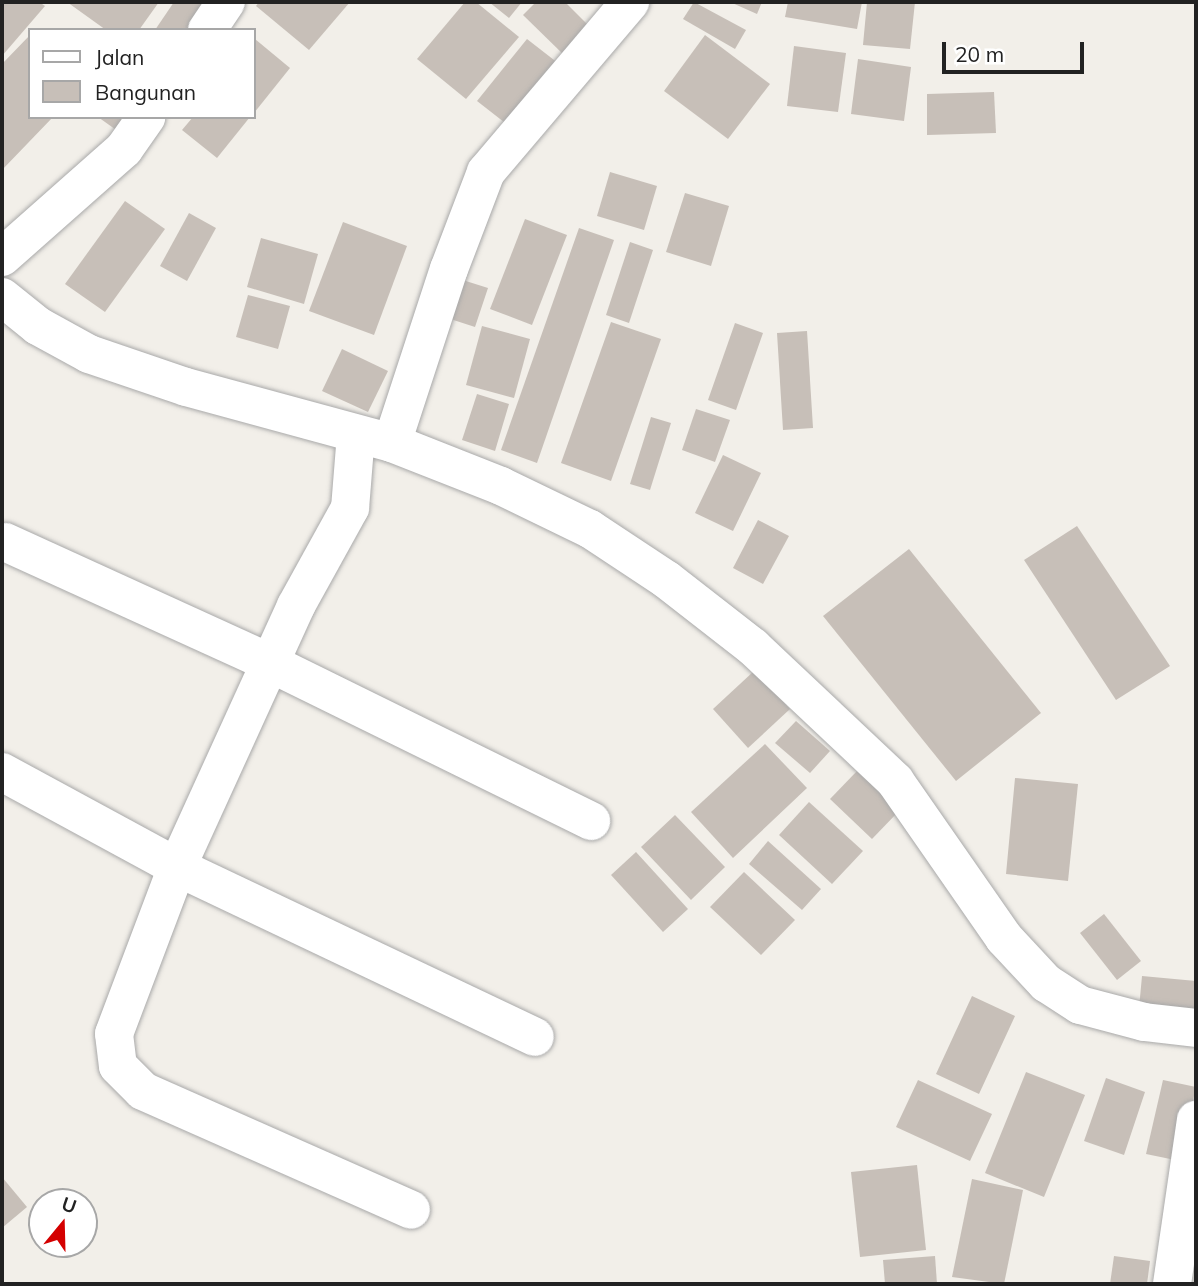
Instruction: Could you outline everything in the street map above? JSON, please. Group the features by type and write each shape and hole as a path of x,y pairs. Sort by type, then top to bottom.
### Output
{"street":[{"path":"411,1210 143,1091 118,1066 114,1034 177,867 296,606 350,508 374,438 449,270 486,172 630,2"},
{"path":"2,257 124,149 145,119"},
{"path":"5,307 89,354 186,387 374,438 501,486 590,529 667,580 753,648 895,780 1004,938 1046,983 1080,1006 1144,1021 1196,1028"},
{"path":"5,542 270,663 591,821"},
{"path":"2,772 177,867 535,1037"},
{"path":"1172,1284 1196,1121"}],"building":[{"path":"2,2 39,2 45,6 2,56"},
{"path":"67,2 159,2 140,28 103,28"},
{"path":"174,2 210,2 200,28 156,28"},
{"path":"259,2 350,2 309,50 256,6"},
{"path":"465,2 476,2 519,37 466,99 417,59"},
{"path":"489,2 522,2 509,18"},
{"path":"536,2 565,2 593,30 566,57 523,15"},
{"path":"694,2 746,30 735,49 683,19"},
{"path":"730,2 762,2 757,14"},
{"path":"788,2 862,2 857,29 785,17"},
{"path":"867,2 915,2 910,49 863,45"},
{"path":"705,35 770,84 728,139 664,91"},
{"path":"28,37 28,119 51,119 2,170 2,64"},
{"path":"527,39 563,67 513,129 477,101"},
{"path":"256,40 290,68 256,110"},
{"path":"794,46 846,53 838,112 787,106"},
{"path":"858,59 911,67 904,121 851,114"},
{"path":"994,92 996,133 927,135 927,94"},
{"path":"101,119 138,119 126,137"},
{"path":"191,119 248,119 217,158 182,130"},
{"path":"610,172 657,186 644,230 597,216"},
{"path":"685,193 729,206 711,266 666,252"},
{"path":"125,201 165,229 105,312 65,284"},
{"path":"189,213 216,228 187,281 160,266"},
{"path":"525,219 567,235 532,325 490,309"},
{"path":"343,222 407,246 374,335 309,311"},
{"path":"579,228 614,240 537,463 501,450"},
{"path":"261,238 318,254 304,304 247,287"},
{"path":"630,242 653,250 629,323 606,315"},
{"path":"450,276 488,288 475,327 438,315"},
{"path":"248,295 290,306 278,349 236,337"},
{"path":"611,322 661,339 611,481 561,463"},
{"path":"735,323 763,333 736,410 708,400"},
{"path":"482,326 530,339 514,398 466,385"},
{"path":"807,331 813,428 783,430 777,333"},
{"path":"342,349 388,371 368,412 322,391"},
{"path":"477,394 509,404 495,451 462,440"},
{"path":"696,409 730,420 715,462 682,450"},
{"path":"651,417 671,423 650,490 630,484"},
{"path":"723,455 761,473 733,531 695,513"},
{"path":"758,520 789,536 763,584 733,568"},
{"path":"1077,526 1170,666 1116,700 1024,560"},
{"path":"909,549 1041,713 956,781 823,616"},
{"path":"754,671 790,709 748,748 713,709"},
{"path":"796,721 830,751 810,773 775,743"},
{"path":"765,744 807,788 733,858 691,812"},
{"path":"857,771 899,811 872,839 830,799"},
{"path":"1015,778 1078,784 1068,881 1006,874"},
{"path":"809,802 863,851 832,884 779,835"},
{"path":"675,815 725,867 691,900 641,847"},
{"path":"768,841 821,889 802,910 749,864"},
{"path":"636,852 688,909 663,932 611,875"},
{"path":"744,872 795,920 761,955 710,907"},
{"path":"1104,914 1141,961 1117,980 1080,933"},
{"path":"1142,976 1196,981 1196,1013 1139,1008"},
{"path":"972,996 1015,1016 979,1094 936,1074"},
{"path":"1026,1072 1085,1095 1044,1197 985,1173"},
{"path":"1106,1078 1145,1092 1124,1155 1084,1141"},
{"path":"918,1080 992,1114 970,1161 896,1127"},
{"path":"1163,1080 1196,1087 1180,1161 1146,1154"},
{"path":"917,1165 926,1250 860,1257 851,1172"},
{"path":"2,1177 27,1207 2,1228"},
{"path":"972,1179 1023,1190 1004,1284 952,1277"},
{"path":"935,1256 937,1284 885,1284 883,1260"},
{"path":"1114,1256 1150,1261 1147,1284 1110,1284"}]}
